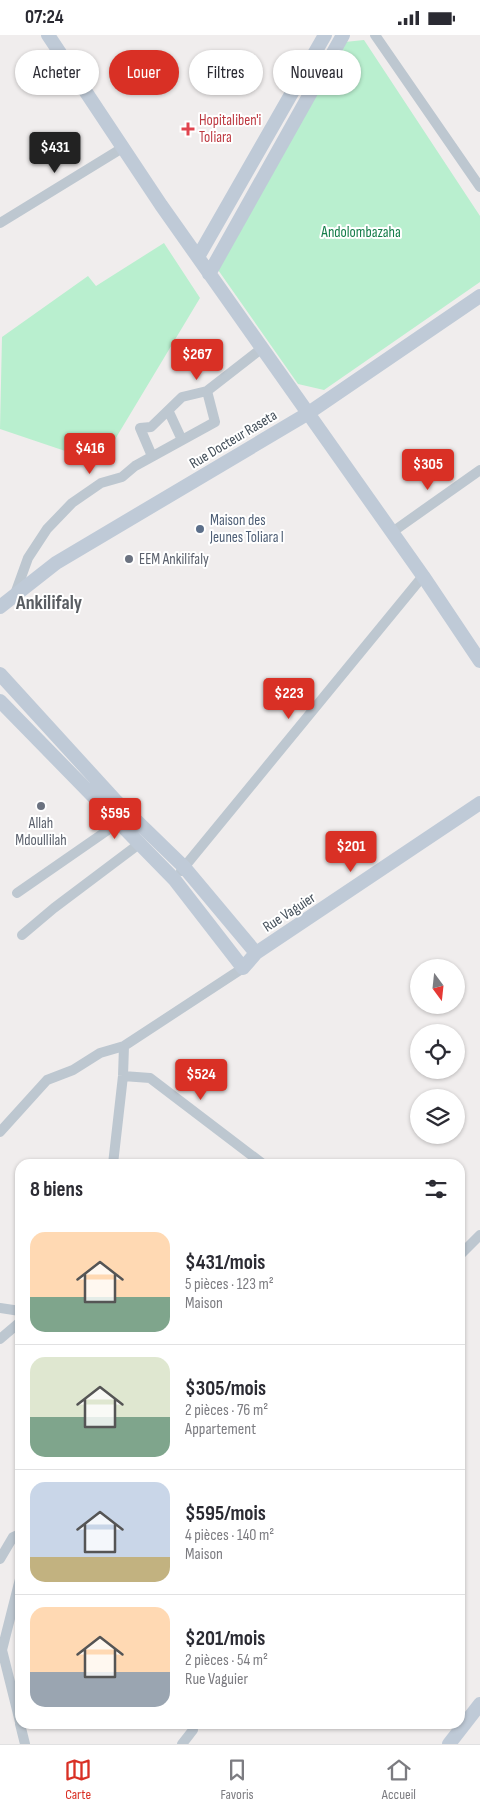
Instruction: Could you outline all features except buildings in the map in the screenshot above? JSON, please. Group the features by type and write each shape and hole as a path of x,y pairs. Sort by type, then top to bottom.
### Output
{"street":[{"path":"48,35 161,205 480,661"},
{"path":"198,257 325,35"},
{"path":"209,274 343,35"},
{"path":"375,35 480,187"},
{"path":"0,223 124,147"},
{"name":"Rue Docteur Raseta","path":"0,607 15,593 56,563 307,414 480,296"},
{"path":"152,456 140,428 151,427 169,412 182,397 207,391 261,349"},
{"path":"15,593 28,558 47,529 66,509 100,483 122,477 152,456 215,422 207,391"},
{"path":"169,412 182,440"},
{"path":"391,533 480,470"},
{"path":"174,879 423,577"},
{"path":"0,674 115,800 184,867 256,953"},
{"path":"0,701 174,879 243,967 124,1046 100,1053 73,1070 47,1081 0,1132"},
{"name":"Rue Vaguier","path":"243,967 256,953 480,803"},
{"path":"17,893 118,823"},
{"path":"22,935 54,908 139,844"},
{"path":"114,1159 123,1076 124,1046"},
{"path":"123,1076 150,1078 256,1159"},
{"path":"465,1250 480,1235"},
{"path":"0,1308 15,1310"},
{"path":"0,1339 15,1326"},
{"path":"0,1559 15,1536"},
{"path":"15,1598 1,1651 15,1704"},
{"path":"465,1723 480,1704"},
{"path":"21,1729 25,1744"},
{"path":"182,1744 192,1729"},
{"path":"449,1744 461,1729"}],"green space":[{"name":"Andolombazaha","path":"364,40 480,216 480,282 324,390 298,384 216,267 315,95 361,95 361,50 340,50 345,42"},
{"path":"164,243 200,298 105,456 89,445 80,456 0,429 2,337 88,276 96,286"}],"place":[{"name":"Hopitaliben'i Toliara","path":"188,129"},
{"name":"Maison des Jeunes Toliara I","path":"200,529"},
{"name":"EEM Ankilifaly","path":"129,559"},
{"name":"Allah Mdoullilah","path":"41,806"}],"district":[{"name":"Ankilifaly","path":"49,602"}]}
